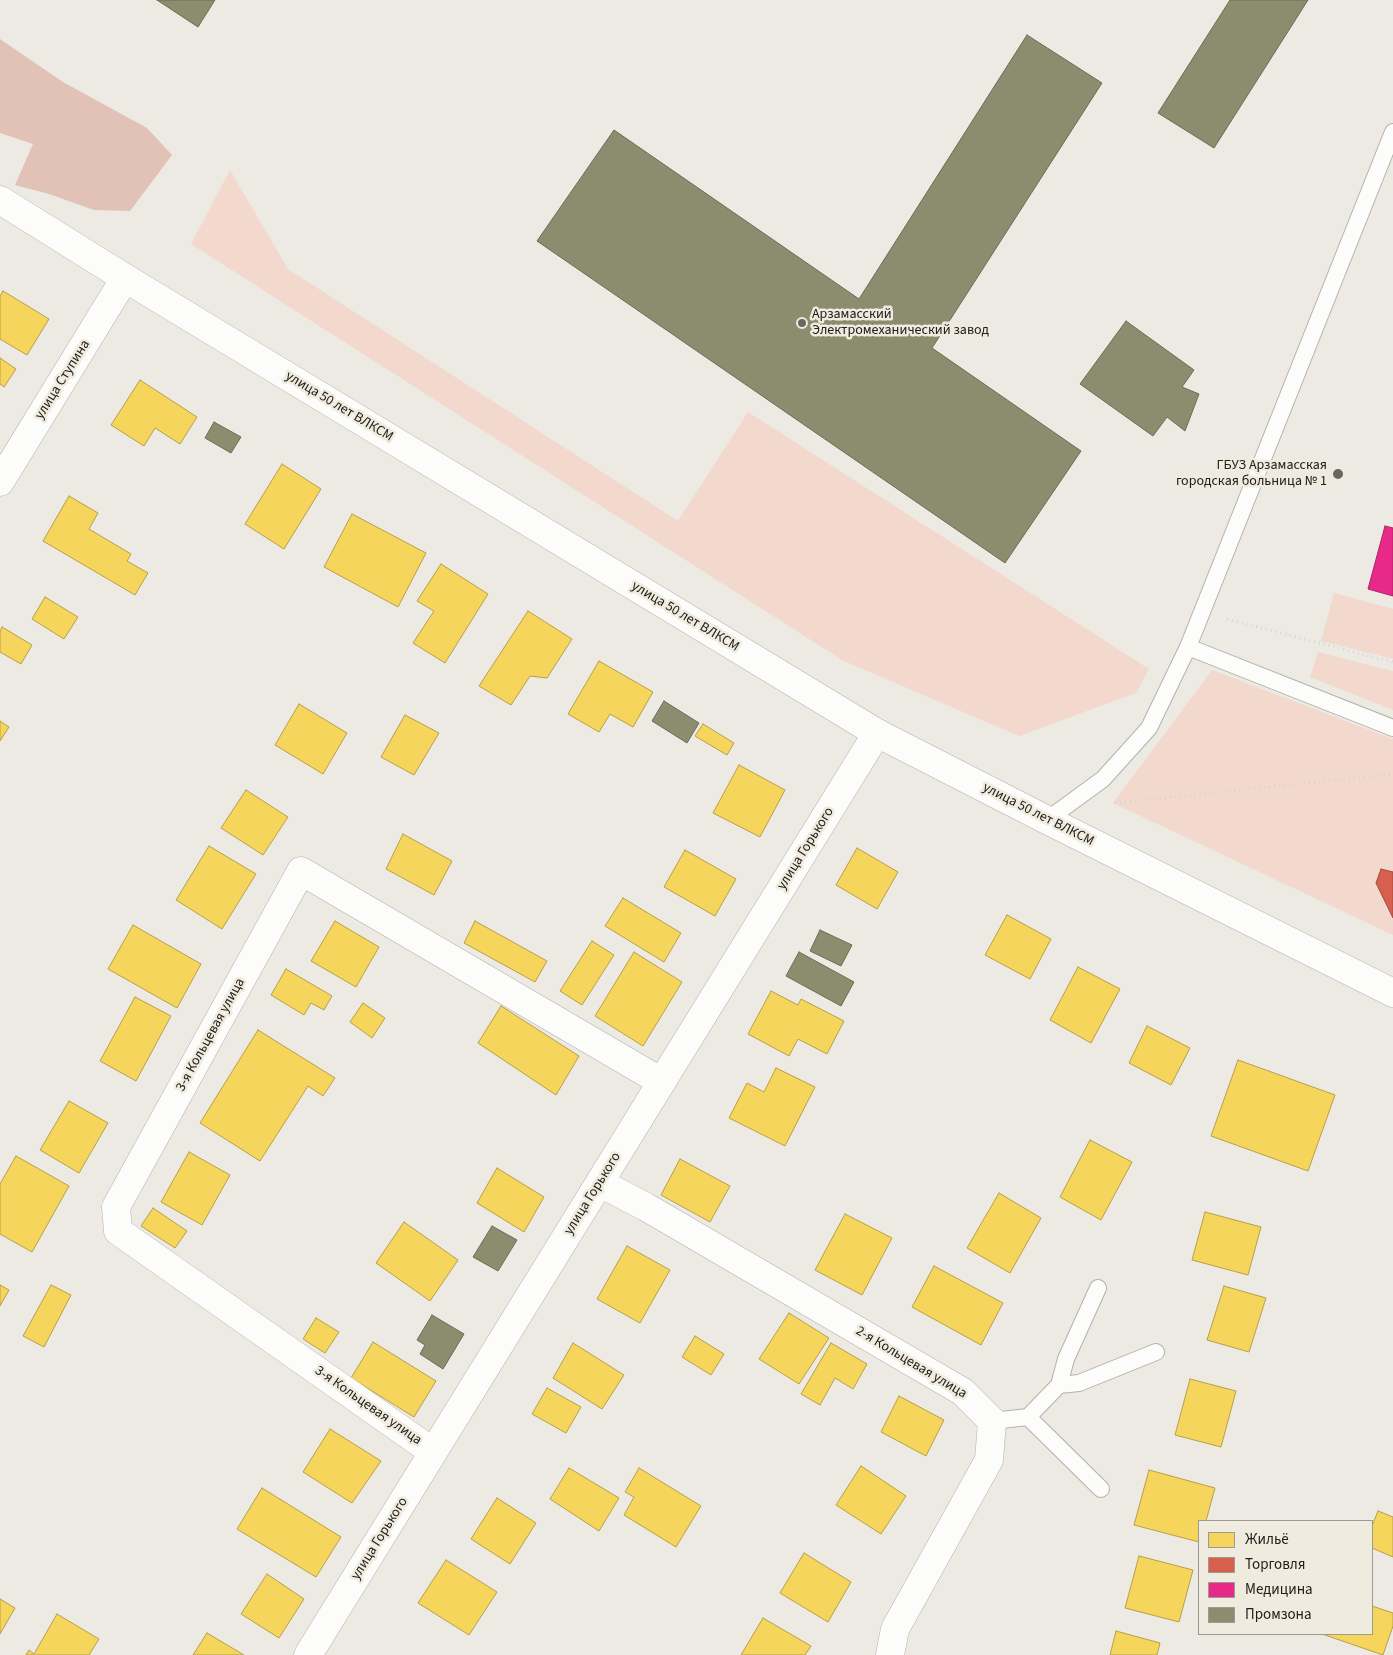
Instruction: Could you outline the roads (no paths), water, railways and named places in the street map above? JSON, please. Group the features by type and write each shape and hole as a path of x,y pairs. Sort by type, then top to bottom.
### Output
{"street":[{"name":"улица 50 лет ВЛКСМ","path":"0,200 125,278 877,733 1046,820 1393,993"},
{"name":"улица Ступина","path":"0,482 125,278"},
{"name":"улица Горького","path":"308,1655 877,733"},
{"name":"3-я Кольцевая улица","path":"433,1452 118,1231 116,1207 301,871 662,1082"},
{"name":"2-я Кольцевая улица","path":"600,1183 646,1207 963,1392 992,1421"},
{"path":"890,1655 895,1629 989,1460 992,1421"}],"lane":[{"path":"1046,820 1103,779 1149,728 1188,647 1393,132"},
{"path":"1188,647 1393,728"},
{"path":"992,1421 1028,1417 1059,1385 1066,1359 1098,1288"},
{"path":"1059,1385 1079,1383 1156,1352"},
{"path":"1028,1417 1101,1488"}],"place":[{"name":"Арзамасский Электромеханический завод","path":"802,323"},
{"name":"ГБУЗ Арзамасская городская больница № 1","path":"1338,474"}]}
